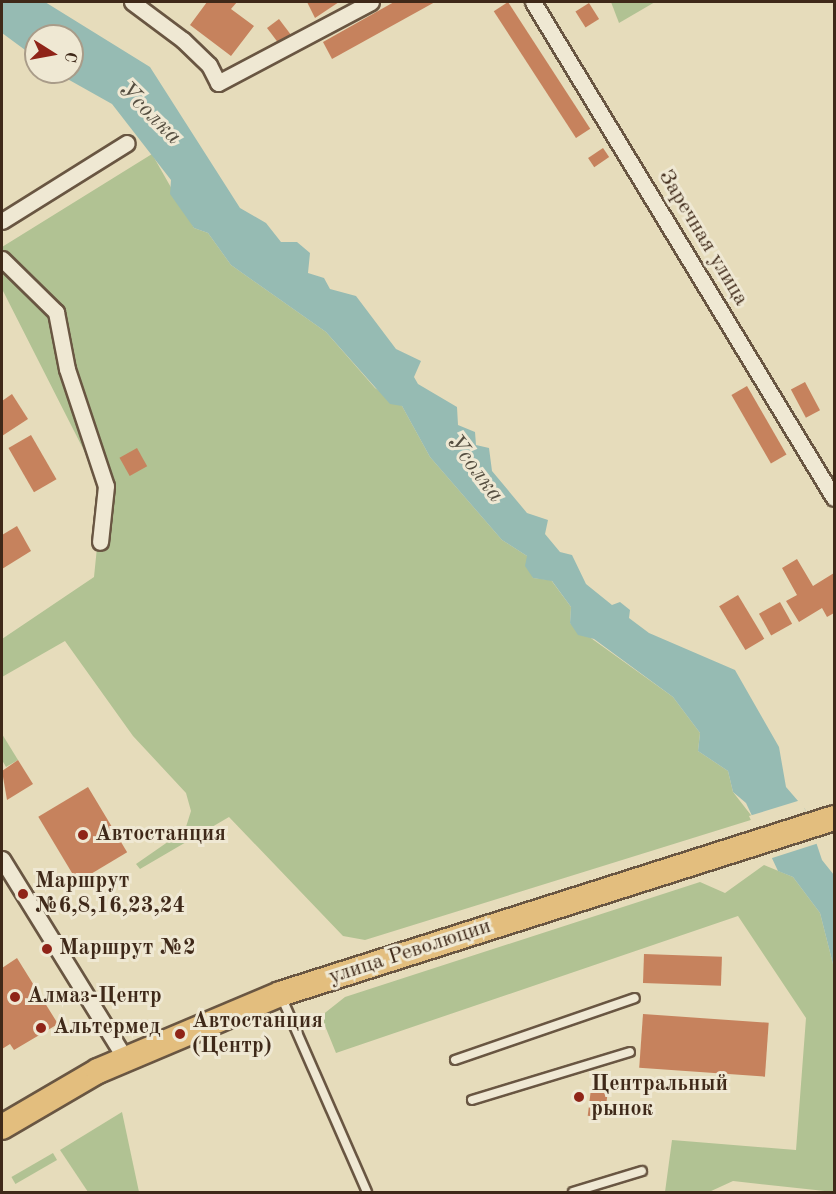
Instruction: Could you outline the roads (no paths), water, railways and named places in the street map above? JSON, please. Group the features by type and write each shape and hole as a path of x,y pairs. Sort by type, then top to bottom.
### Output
{"main road":[{"name":"улица Революции","path":"2,1127 125,1058 280,994 834,818"}],"street":[{"path":"132,2 190,46 218,83 363,3"},
{"name":"Заречная улица","path":"533,2 834,498"},
{"path":"2,221 127,143"},
{"path":"2,259 56,312 67,369 106,486 100,542"},
{"path":"2,859 125,1058"}],"lane":[{"path":"280,994 367,1192"},
{"path":"455,1060 635,998"},
{"path":"472,1100 630,1052"},
{"path":"573,1192 642,1171"}],"water":[{"path":"2,2 45,2 81,24 24,24 24,49 2,33"},
{"name":"Усолка","path":"84,26 150,67 240,208 266,223 281,242 297,242 310,253 308,273 324,278 330,289 356,296 396,349 421,361 414,377 418,384 457,407 458,425 475,432 476,445 489,448 492,471 527,513 548,520 545,534 560,552 572,555 586,584 612,605 620,602 630,610 629,618 649,633 735,670 779,747 786,787 805,809 822,860 834,875 834,968 820,913 793,877 778,871 746,803 733,792 728,771 698,751 700,733 673,697 594,639 578,635 570,623 571,607 552,581 533,578 525,566 527,556 502,540 430,457 402,406 390,404 326,332 231,265 208,233 194,228 170,194 171,180 112,104 76,84 84,84"}],"place":[{"name":"Автостанция","path":"83,835"},
{"name":"Маршрут №6,8,16,23,24","path":"23,894"},
{"name":"Маршрут №2","path":"47,949"},
{"name":"Алмаз-Центр","path":"15,997"},
{"name":"Альтермед","path":"41,1028"},
{"name":"Автостанция (Центр)","path":"180,1034"},
{"name":"Центральный рынок","path":"579,1097"}]}
